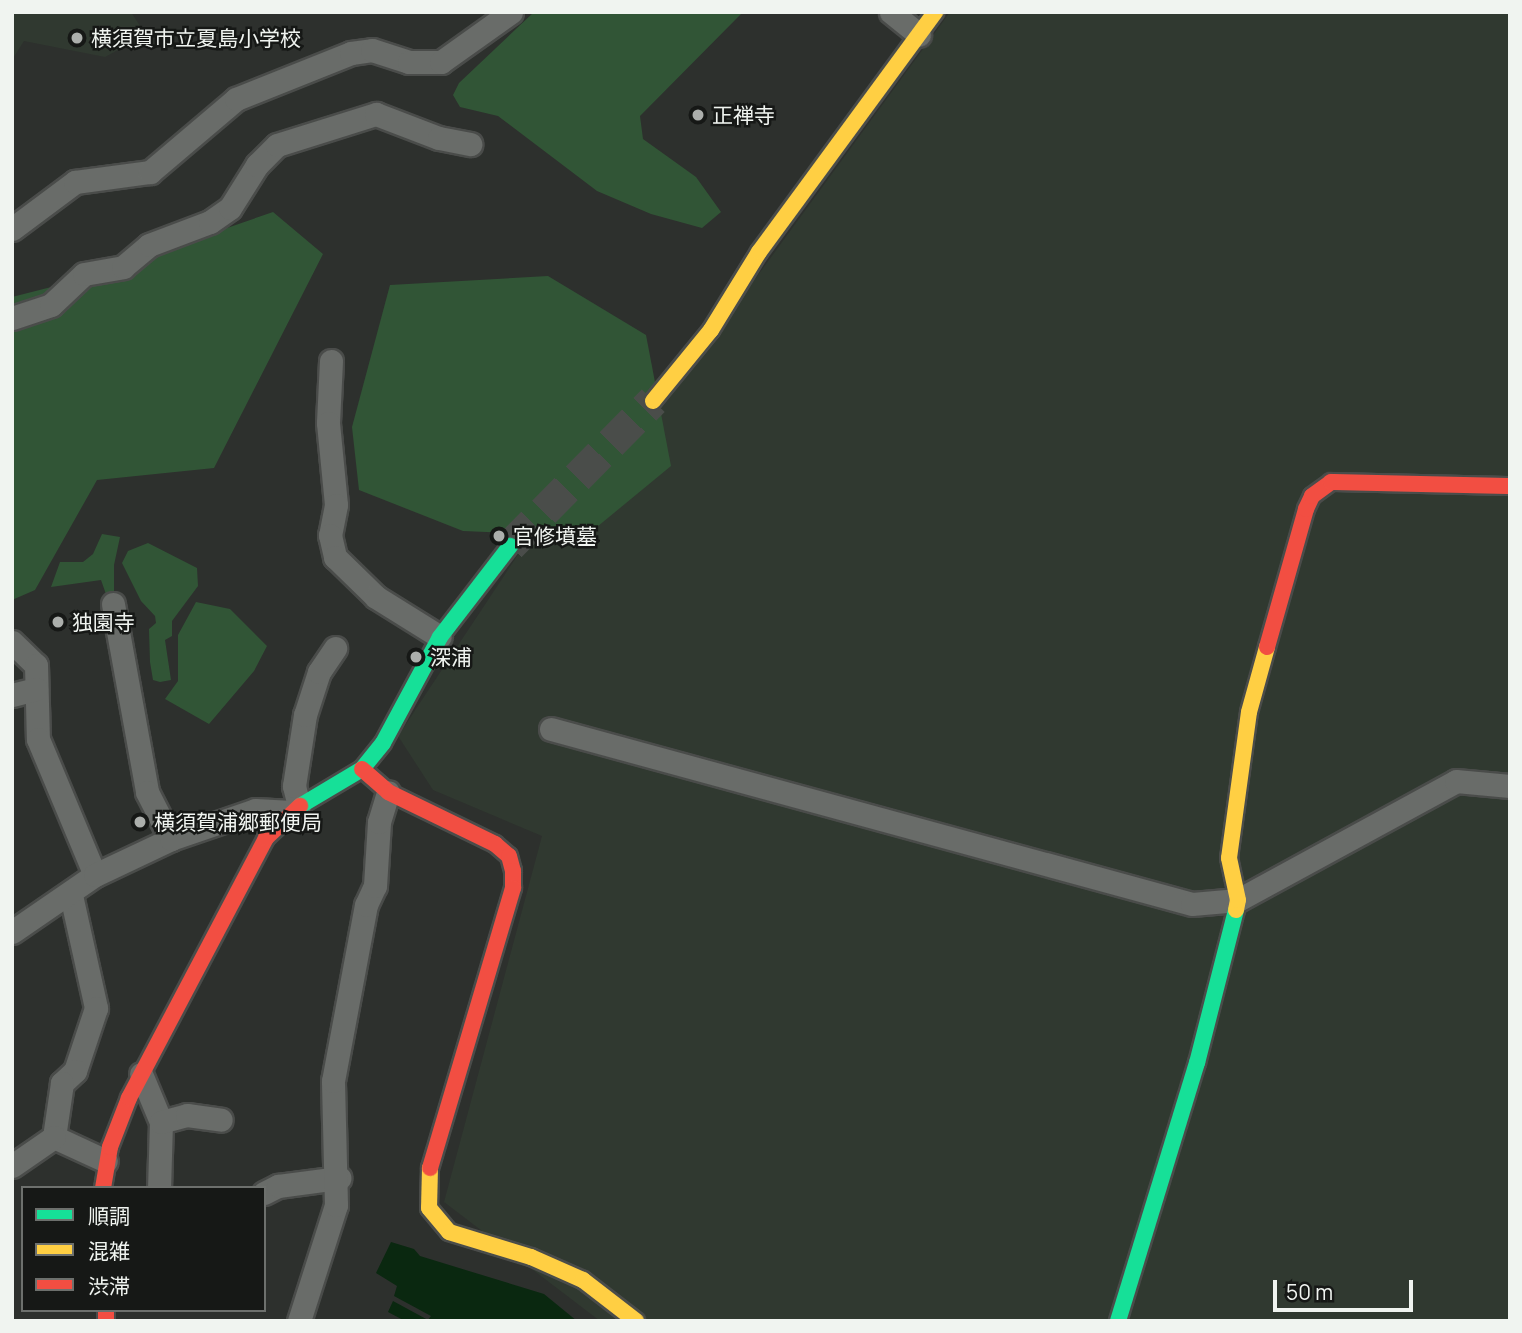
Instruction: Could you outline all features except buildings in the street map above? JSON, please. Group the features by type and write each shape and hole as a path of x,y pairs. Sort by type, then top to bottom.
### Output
{"street":[{"path":"12,229 75,182 150,172 236,99 351,53 372,50 408,62 441,62 511,12"},
{"path":"891,12 919,36"},
{"path":"653,401 711,330 759,252 935,12"},
{"path":"12,318 51,305 84,274 123,267 149,245 210,222 230,208 257,165 277,145 376,114 439,138 470,144"},
{"path":"331,361 328,423 335,505 330,534 335,557 376,597 440,637"},
{"path":"1118,1321 1197,1063 1238,900 1229,858 1249,712 1312,496 1331,482 1510,486"},
{"path":"103,1186 106,1161 141,1074 266,838 295,809 362,769 383,743 440,637 510,546"},
{"path":"113,604 147,792 171,839"},
{"path":"12,642 36,665 38,739 95,875"},
{"path":"295,809 294,786 305,715 319,672 335,648"},
{"path":"12,695 36,689"},
{"path":"551,729 1192,904 1238,900 1456,782 1510,786"},
{"path":"362,769 388,792 495,844 509,856 513,871 513,888 428,1177 429,1208 449,1232 531,1257 583,1280 636,1321"},
{"path":"299,1321 336,1205 339,1178 333,1081 366,905 375,886 379,822 388,792"},
{"path":"12,932 71,895 95,875 171,839 255,810 295,809"},
{"path":"12,1166 54,1137 62,1083 75,1071 96,1007 71,895"},
{"path":"141,1074 161,1122 159,1186"},
{"path":"161,1122 187,1115 221,1120"},
{"path":"54,1137 106,1161"},
{"path":"266,1192 278,1186 339,1178"}],"shaded area":[{"name":"横須賀市立夏島小学校","path":"12,12 131,12 146,35 105,57 24,41 12,60"},
{"path":"534,12 743,12 640,116 643,139 696,177 721,212 702,228 651,214 597,191 498,116 460,107 453,95 459,83"},
{"path":"950,12 1510,12 1510,1321 600,1321 444,1202 542,836 433,790 398,736 527,541 685,375"},
{"path":"273,212 323,254 214,468 97,480 35,590 12,600 12,297 71,282"},
{"path":"548,276 646,335 671,466 586,536 463,531 359,490 352,427 390,285"},
{"path":"102,534 120,537 114,565 114,596 107,597 101,580 51,587 60,562 83,562 93,554"},
{"path":"148,543 197,568 198,586 172,621 172,636 165,640 171,680 160,682 153,680 150,662 149,629 156,623 155,616 141,601 122,563 128,551"},
{"path":"196,602 230,609 267,646 254,671 209,724 165,699 178,681 178,635"},
{"path":"391,1242 414,1249 420,1256 544,1294 577,1321 405,1321 388,1312 393,1301 428,1320 431,1316 394,1296 397,1286 376,1273"}],"tunnel":[{"path":"510,546 653,401"}],"traffic: fast":[{"path":"300,806 362,769 383,743 440,637 510,546"},
{"path":"1118,1321 1197,1063 1236,910"}],"traffic: slow":[{"path":"653,401 711,330 759,252 935,12"},
{"path":"1236,910 1238,900 1229,858 1249,712 1267,647"},
{"path":"430,1168 429,1208 449,1232 531,1257 583,1280 636,1321"}],"traffic: jam":[{"path":"1267,647 1306,509 1312,496 1331,482 1510,486"},
{"path":"362,769 388,792 495,844 509,856 513,871 513,888 430,1168"},
{"path":"103,1186 110,1147 129,1098 266,838 300,806"},
{"path":"106,1312 106,1321"}],"place":[{"name":"横須賀市立夏島小学校","path":"77,38"},
{"name":"正禅寺","path":"698,115"},
{"name":"官修墳墓","path":"499,536"},
{"name":"独園寺","path":"58,622"},
{"name":"深浦","path":"416,657"},
{"name":"横須賀浦郷郵便局","path":"140,822"}]}
